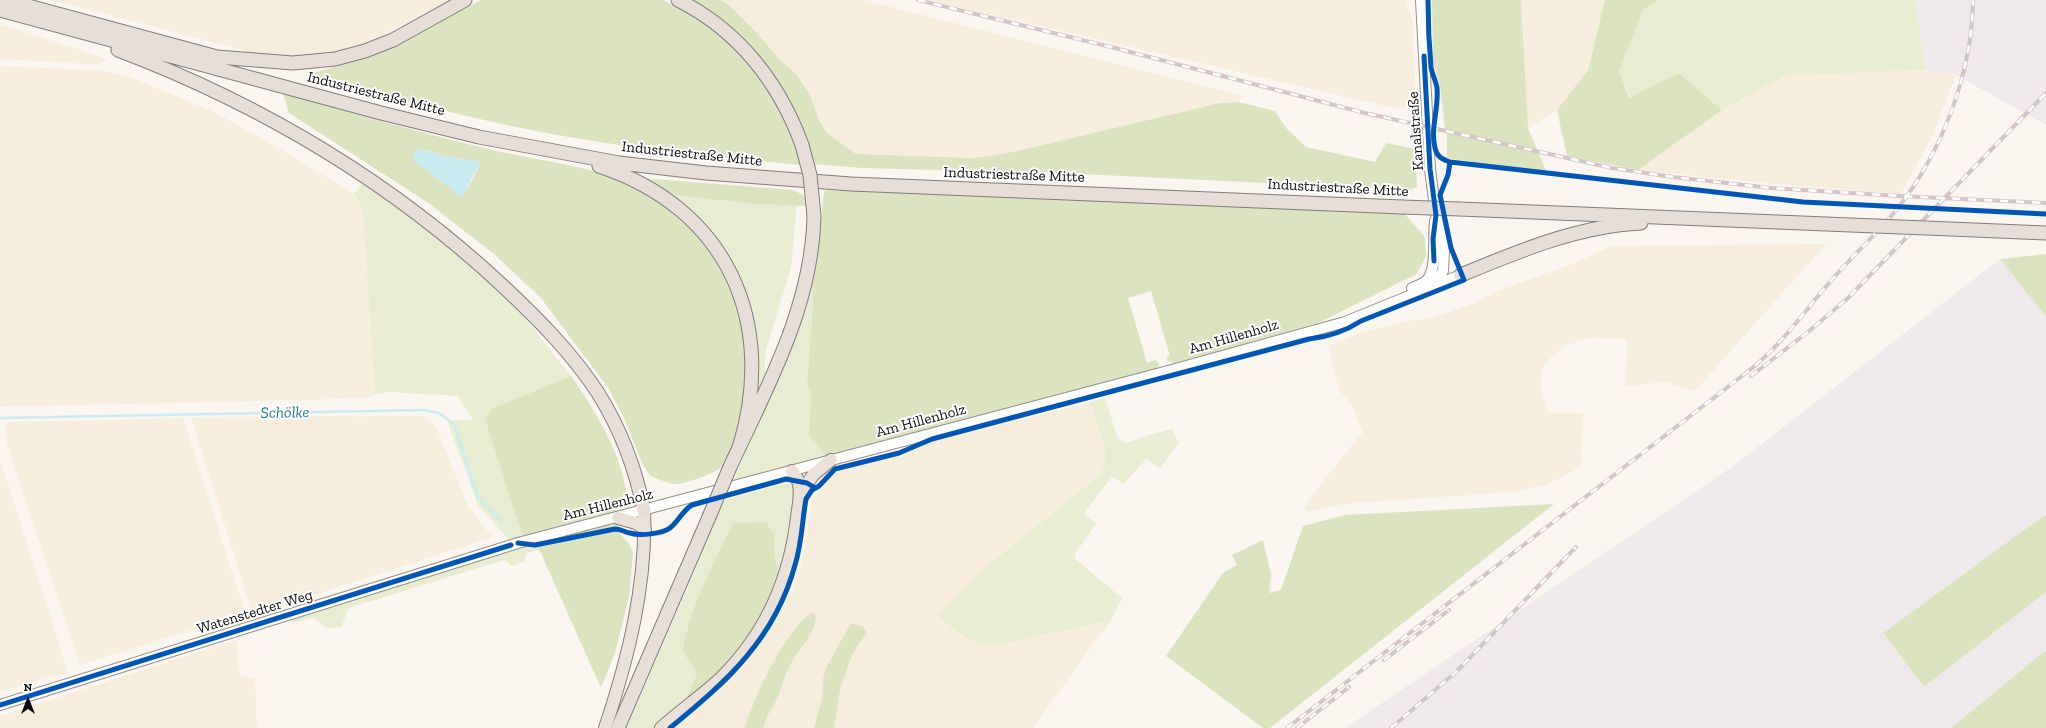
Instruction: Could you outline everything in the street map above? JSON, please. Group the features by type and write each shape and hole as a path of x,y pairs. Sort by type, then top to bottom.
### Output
{"highway":[{"path":"6,0 217,57 293,63 343,57 365,51 393,40 465,0"},
{"path":"618,728 730,467 756,415 793,326 809,269 814,216 810,175 802,145 782,100 754,60 720,26 678,0"},
{"name":"Industriestraße Mitte","path":"0,10 381,112 479,136 619,163 706,173 780,180 2046,233"},
{"path":"106,39 117,50 215,92 282,126 353,169 408,207 488,272 532,313 569,353 598,393 618,430 626,450 644,511"},
{"path":"557,152 615,171 642,183 661,194 700,228 722,258 732,276 742,302 749,327 752,354 752,384 748,411 739,448"},
{"path":"1461,275 1532,246 1589,231 1635,223 1710,220"}],"main road":[{"path":"800,494 813,476 831,460"},
{"path":"661,728 722,676 745,651 765,622 783,583 789,563 800,494 797,476 792,471"},
{"path":"605,728 636,614 644,559 644,511"},
{"path":"618,518 636,523 645,529"}],"street":[{"name":"Kanalstraße","path":"1421,0 1430,169 1436,215 1444,250 1444,271"},
{"name":"Kanalstraße","path":"1434,261 1433,239 1436,215"},
{"name":"Am Hillenholz","path":"1331,325 1364,308 1422,284 1428,280 1434,261"},
{"path":"1434,261 1444,271 1461,275"},
{"path":"1432,287 1444,271"},
{"name":"Am Hillenholz","path":"518,543 618,518 1168,371 1345,322 1461,275"},
{"name":"Watenstedter Weg","path":"0,704 518,543"}],"shaded area":[{"path":"50,0 448,0 369,43 338,52 300,56 274,55 244,50"},
{"path":"720,0 864,0 1244,96 1238,102 1220,103 1013,152 973,158 856,154 827,133 820,122 809,92 796,74 779,59 758,34 729,5"},
{"path":"928,0 1406,0 1413,24 1416,104 1398,109"},
{"path":"1521,0 1605,0 1588,70 1557,110 1528,128"},
{"path":"1916,0 2046,0 2046,125 1956,75 1925,70"},
{"path":"0,24 93,54 107,60 103,63 92,64 0,59"},
{"path":"0,66 105,71 131,77 216,113 275,146 354,194 359,201 363,215 375,394 366,398 0,407"},
{"path":"1925,70 1956,75 1933,135 1901,194 1753,182 1638,170 1722,110 1785,76"},
{"path":"1826,244 1695,391 1665,382 1625,386 1627,339 1589,338 1564,346 1551,357 1541,371 1542,394 1549,413 1583,413 1581,465 1572,472 1546,485 1512,492 1343,504 1308,512 1304,508 1316,490 1363,432 1351,403 1339,390 1328,346 1358,334 1401,322 1433,318 1472,304 1498,291 1577,262 1612,246"},
{"path":"2000,259 2046,317 2046,514 1883,633 1924,687 2046,592 2046,650 1951,728 1345,728 1732,467"},
{"path":"1090,402 1105,448 1106,459 1101,474 983,569 1041,636 1104,622 1101,633 1033,728 834,728 840,690 852,655 861,643 823,679 822,697 814,728 764,728 765,718 776,702 792,662 807,642 755,697 745,728 675,728 724,687 746,664 764,640 792,591 800,567 807,535 812,498 831,476 841,471 910,452 932,442"},
{"path":"423,416 429,419 436,427 468,506 492,537 253,615 191,417"},
{"path":"183,418 245,613 80,665 7,443 6,422"},
{"path":"0,459 68,672 0,692"},
{"path":"236,640 240,676 255,678 257,728 0,728 0,716"}],"green space":[{"path":"448,0 456,0 381,41 340,55 309,59 294,59 263,57 247,54 244,50 275,54 306,55 352,49 378,40"},
{"path":"481,0 663,0 693,15 719,34 754,66 790,123 801,165 743,160 627,146 536,131 404,101 306,75 376,55"},
{"path":"687,0 720,0 729,5 758,34 779,59 796,74 809,93 820,122 827,133 856,154 973,158 1013,152 1220,103 1238,102 1275,111 1286,128 1306,147 1375,162 1386,143 1415,149 1417,187 1410,190 1081,174 863,168 813,164 786,98"},
{"path":"1432,0 1521,0 1528,128 1547,173 1447,158 1447,135 1440,86 1433,61"},
{"path":"1605,0 1658,0 1643,10 1619,71 1629,98 1679,73 1722,110 1638,170 1567,156 1557,110 1588,70"},
{"path":"1658,0 1916,0 1925,70 1785,76 1722,110 1679,73 1630,98 1619,71 1643,10"},
{"path":"283,93 462,143 579,167 601,173 643,190 673,211 693,230 710,252 724,276 741,325 746,364 745,394 734,443 725,464 709,474 694,480 676,484 650,476 642,463 624,418 609,389 541,298 494,254 427,202 289,113","holes":["421,149 454,158 479,161 480,164 468,188 416,150"]},
{"path":"640,178 794,190 804,196 808,206 753,204 666,194"},
{"path":"363,183 417,217 509,298 571,376 493,408 522,534 540,551 537,550 527,553 524,562 512,566 504,560 349,608 341,627 327,628 314,618 294,622 292,625 291,607 509,540 478,505 447,420 473,420 458,396 390,392 375,394 363,215 359,201 354,194"},
{"path":"825,190 1402,211 1425,237 1426,256 1417,274 1318,323 1175,363 1168,361 1166,357 1170,356 1151,291 1128,298 1147,363 1155,360 1158,362 1159,366 1156,369 826,456 809,435 811,395 807,384 813,306 812,281 818,255"},
{"path":"666,194 753,204 797,205 791,268 765,353 765,373 752,414 746,299"},
{"path":"2046,254 2046,317 2000,259"},
{"path":"812,281 813,306 807,384 811,395 809,435 826,456 733,483 810,282"},
{"path":"571,376 590,404 615,451 625,484 627,501 615,511 619,533 628,542 633,553 629,597 615,653 601,688 540,551 522,534 485,419 493,408"},
{"path":"1105,398 1118,439 1126,443 1172,429 1179,443 1160,468 1146,459 1124,484 1112,477 1084,513 1096,524 1075,554 1075,559 1122,598 1111,621 1101,633 1104,622 998,645 989,645 965,637 938,615 983,569 1101,474 1106,459 1105,448 1090,402"},
{"path":"783,484 791,484 794,487 790,532 780,581 774,553 774,535 733,523 686,630 684,652 697,673 688,698 657,728 626,728 694,573 717,514 725,500"},
{"path":"1554,504 1270,728 1263,728 1166,656 1223,573 1237,565 1232,555 1263,540 1271,574 1269,593 1281,590 1303,526 1345,515"},
{"path":"2046,514 2046,592 1924,687 1883,633"},
{"path":"766,522 774,535 774,553 780,581 773,598 740,652 693,699 687,698 697,673 686,657 684,652 684,641 702,588 733,523"},
{"path":"812,612 816,616 813,629 789,667 764,728 745,728 755,699 781,649 791,634"},
{"path":"851,623 862,626 867,632 852,655 840,690 834,728 814,728 822,697 823,679 827,666"},
{"path":"2046,650 2046,728 1951,728"}],"water":[{"path":"421,149 454,158 479,161 480,164 464,195 460,196 413,160 413,153 416,150"}],"waterway":[{"name":"Schölke","path":"0,418 424,410 439,413 454,424 478,497 502,522"}],"railway":[{"path":"918,0 1111,47 1365,113 1612,168 1673,177 1771,188 2046,203"},
{"path":"1287,728 1751,369 1773,349 1838,272 1882,227 1898,208 1929,161 1952,110 1961,83 1971,28 1973,0"},
{"path":"1751,376 1808,332 1848,298 2046,93"},
{"path":"1391,728 1457,671 1576,547"},
{"path":"1384,660 1449,610"},
{"path":"1297,728 1349,687"}],"cycle path":[{"path":"1428,0 1431,67 1437,88 1437,103 1433,133 1434,141 1436,151 1439,156 1450,162 1803,202 2046,214"},
{"path":"1424,56 1430,169 1436,215 1433,239 1434,261"},
{"path":"670,728 711,693 746,657 762,637 775,615 786,591 795,565 801,540 806,499 812,490 819,486 835,469 899,453 932,439 1309,339 1330,335 1464,280 1451,248 1440,195 1448,175 1450,162"},
{"path":"518,543 535,545 615,529 634,534 656,533 670,528 692,505 786,479 807,483 815,488"},
{"path":"0,705 511,545"}]}
